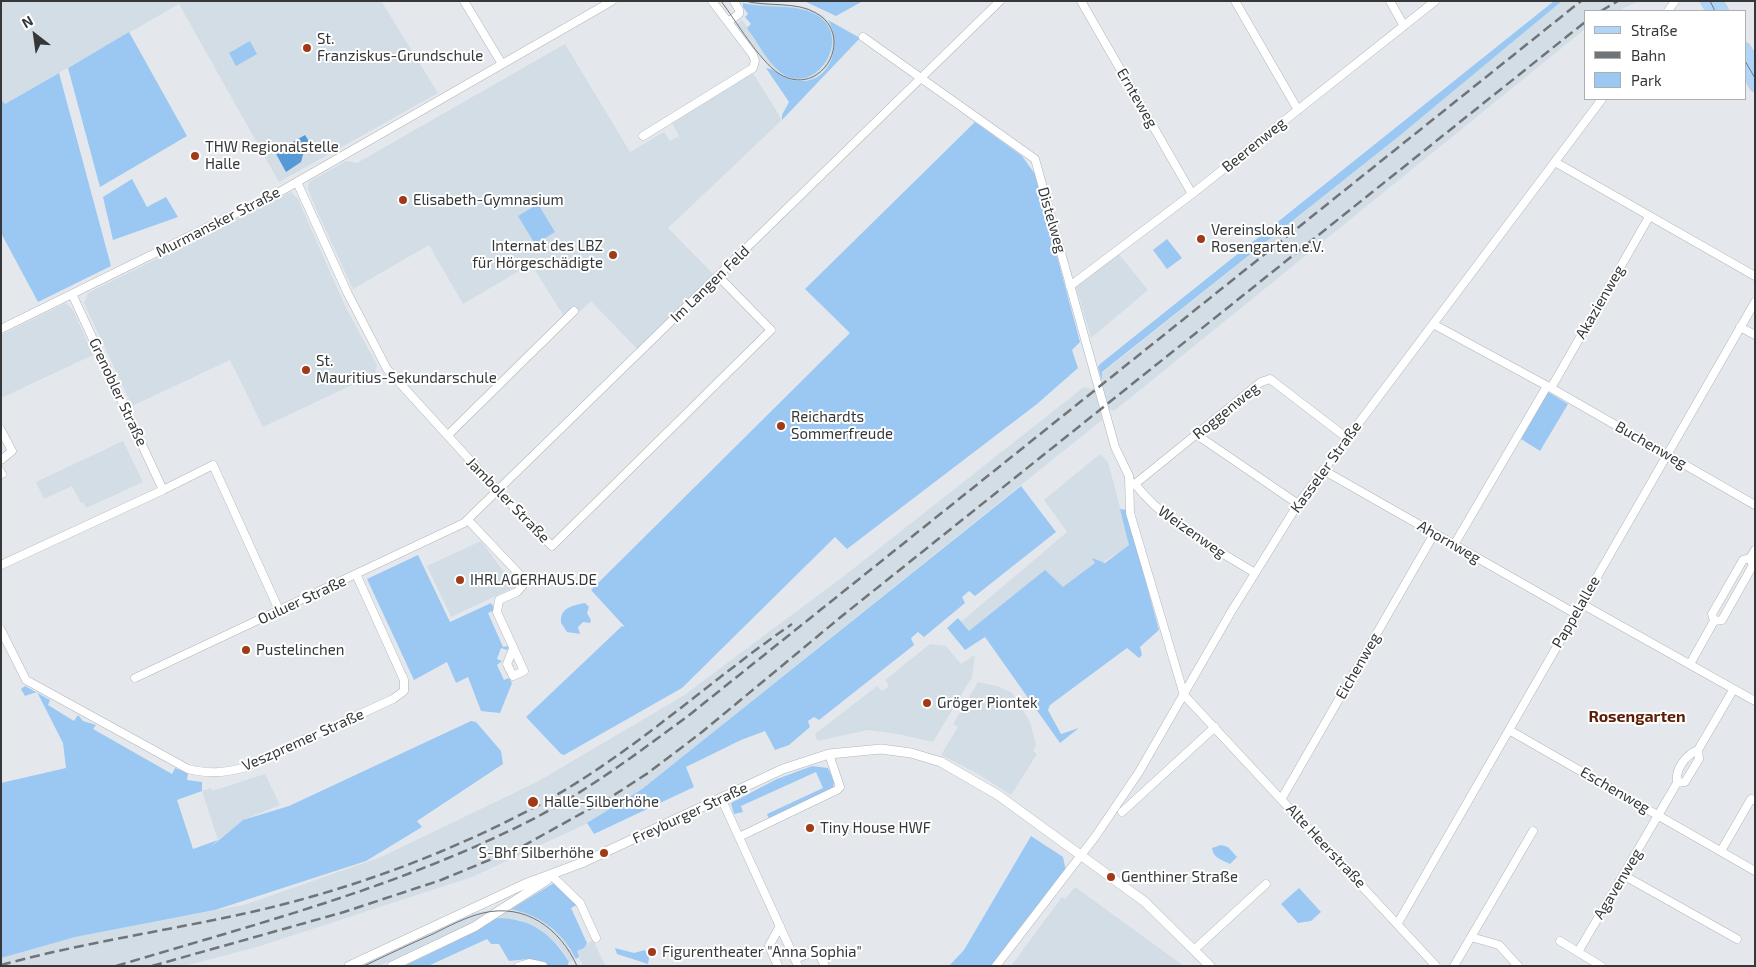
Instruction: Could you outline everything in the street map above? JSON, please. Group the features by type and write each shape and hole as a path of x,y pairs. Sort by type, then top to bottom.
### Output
{"main road":[{"path":"1746,50 1755,64"},
{"path":"1746,70 1755,86"}],"street":[{"path":"464,1 502,64"},
{"name":"Murmansker Straße","path":"1,329 297,182 612,1"},
{"path":"643,136 753,68 755,61 753,55 712,1"},
{"path":"728,22 739,14 734,1"},
{"name":"Im Langen Feld","path":"498,491 1000,1"},
{"name":"Ernteweg","path":"1081,1 1192,194"},
{"path":"1235,1 1298,110"},
{"path":"1390,1 1404,26"},
{"name":"Beerenweg","path":"1070,286 1192,194 1435,1"},
{"name":"Distelweg","path":"863,37 1035,159 1115,447 1133,483"},
{"name":"Kasseler Straße","path":"1080,855 1139,772 1255,573 1298,504 1601,100"},
{"path":"1555,162 1755,276"},
{"name":"Jamboler Straße","path":"297,182 347,292 387,369 498,491 552,546 771,330 718,276"},
{"name":"Akazienweg","path":"1549,387 1649,217"},
{"name":"Grenobler Straße","path":"72,294 164,490"},
{"name":"Pappelallee","path":"1398,923 1755,302"},
{"path":"448,436 574,311"},
{"name":"Buchenweg","path":"1434,324 1549,387 1755,505"},
{"path":"1740,327 1755,335"},
{"name":"Roggenweg","path":"1133,483 1197,435 1261,382 1270,379 1347,438"},
{"path":"1454,545 1549,387"},
{"path":"1,430 12,451 1,460"},
{"path":"1197,435 1298,504"},
{"path":"1,565 164,490 213,465 279,610"},
{"name":"Ahornweg","path":"1323,470 1576,614"},
{"name":"Weizenweg","path":"1133,483 1157,508 1180,527 1255,573"},
{"name":"Alte Heerstraße","path":"1133,483 1130,514 1184,695 1282,798 1436,966"},
{"name":"Ouluer Straße","path":"135,678 450,531 468,520 498,491"},
{"path":"468,520 521,576 523,586 499,600 497,606 497,612 513,649"},
{"name":"Eichenweg","path":"1282,798 1434,534"},
{"path":"1690,664 1714,622 1722,620 1752,565 1750,558 1755,550"},
{"name":"Veszpremer Straße","path":"2,632 26,680 188,769 205,774 223,773 251,765 393,699 404,691 404,680 356,574"},
{"path":"1582,604 1755,702"},
{"path":"1677,784 1685,782 1699,759 1698,750 1734,690"},
{"path":"1122,812 1215,727"},
{"name":"Eschenweg","path":"1509,730 1755,871"},
{"name":"Freyburger Straße","path":"349,966 525,884 552,876 783,769 829,754 864,749 896,750 941,762 998,795 1145,902 1195,949 1210,966"},
{"path":"1659,816 1677,784 1676,774 1689,753 1698,750"},
{"path":"739,837 837,790 840,787 829,754"},
{"path":"721,798 797,962 817,950 825,966"},
{"path":"1721,851 1752,799 1755,800"},
{"name":"Agavenweg","path":"1578,952 1659,816"},
{"path":"1454,966 1533,831"},
{"path":"996,966 1080,855"},
{"path":"1623,874 1737,939"},
{"path":"552,876 580,904 596,938"},
{"name":"Freyburger Straße","path":"392,966 474,927 552,876"},
{"path":"1195,949 1266,884"},
{"path":"778,966 768,946 780,926"},
{"path":"1471,937 1499,945 1518,966"},
{"path":"1560,941 1601,966"},
{"path":"518,966 529,963 543,966"}],"shaded area":[{"name":"St. Franziskus-Grundschule","path":"1,1 381,1 438,93 279,182 179,4 1,106"},
{"path":"744,1 806,7 824,16 832,26 836,39 835,53 827,68 813,79 803,81 792,81 775,73 736,24 742,20 778,70 810,76 823,67 831,53 832,42 829,29 822,19 812,13 751,5"},
{"path":"1562,1 1639,1 1620,10 1584,10 1584,30 1114,411 1110,409 1101,416 1102,420 642,789 590,822 472,877 257,947 184,966 1,966 1,953 21,947 244,905 381,857 537,782 683,696 844,576 1084,387 1092,389 1102,381 1102,373 1398,137"},
{"path":"565,44 630,152 664,132 670,141 679,136 672,123 753,73 782,120 668,228 717,278 640,352 591,301 577,314 571,308 563,315 531,264 463,304 429,245 353,289 317,211 308,189 309,182 346,161 357,163"},
{"path":"305,135 310,143 305,147 301,162 286,172 275,152"},
{"path":"291,192 298,199 345,306 377,365 375,374 263,427 230,360 132,406 84,303 88,293"},
{"path":"1118,253 1148,290 1091,338 1076,287"},
{"path":"66,303 73,310 93,355 1,398 1,335"},
{"path":"123,441 143,482 86,508 83,502 81,503 72,486 44,499 36,482"},
{"path":"1100,454 1108,462 1130,545 1063,588 969,631 961,622 1067,532 1044,500"},
{"name":"IHRLAGERHAUS.DE","path":"481,541 515,587 451,617 427,566"},
{"path":"930,644 946,646 961,664 975,655 972,677 933,742 898,734 868,730 817,741 815,734 877,686 882,691 889,686 885,680"},
{"path":"978,682 1000,687 1012,693 1030,722 1036,744 1033,751 1037,754 1011,795 978,774 941,755 958,727 953,724"},
{"path":"265,774 280,805 243,820 218,840 202,791 211,788 212,791"},
{"path":"1075,887 1184,966 1011,966 1062,897 1065,899"},
{"path":"500,908 479,921 379,966 359,966 475,913"},
{"path":"511,909 530,914 552,926 564,938 576,959 569,962 559,946 538,928 520,920 497,918"},
{"path":"593,940 604,966 583,966 576,951"}],"green space":[{"path":"804,1 863,1 836,16"},
{"path":"1554,1 1562,1 1398,137 1102,372 1102,381 1098,367 1100,364"},
{"path":"743,3 798,8 815,14 827,24 832,37 831,50 826,62 816,72 805,78 792,78 779,71 774,67 747,28 751,24 745,17 748,14 743,7"},
{"path":"828,20 860,38 782,120 782,115 789,102 766,68 799,81 810,80 819,76 826,69 834,50 832,30"},
{"path":"129,32 187,136 100,187 68,68"},
{"path":"250,41 257,54 236,66 229,53"},
{"path":"59,73 111,266 38,302 1,233 1,100 5,104"},
{"path":"975,122 1022,156 1035,174 1080,342 1072,350 1078,368 1037,404 847,549 835,537 682,688 564,755 561,754 526,717 622,626 625,627 591,590 850,333 805,289"},
{"path":"132,179 147,207 166,197 178,217 113,240 103,197"},
{"path":"538,204 555,232 535,244 518,216"},
{"path":"1167,239 1182,258 1167,269 1153,250"},
{"path":"1548,392 1568,404 1540,451 1521,439"},
{"path":"1021,486 1056,532 975,596 969,591 962,597 965,603 924,637 918,632 911,638 914,645 819,720 814,717 808,721 810,727 789,745 775,750 765,731 741,740 686,767 694,787 594,834 587,823 642,789"},
{"path":"1120,509 1126,510 1159,630 1140,647 1142,655 1139,658 1127,648 1050,705 1048,710 1061,734 1079,728 1060,743 985,637 965,650 947,628 958,618 969,631 1045,570 1063,587 1095,563 1092,558 1105,563 1129,545"},
{"path":"418,555 450,622 491,603 495,610 488,613 503,647 509,646 507,650 501,648 497,659 502,661 497,665 504,680 509,678 512,683 500,713 481,711 468,677 456,683 447,662 414,680 367,579"},
{"path":"585,603 589,607 587,613 591,620 590,623 583,622 578,627 580,634 567,632 561,623 562,614 568,608"},
{"path":"25,686 36,692 25,696 21,689"},
{"path":"38,693 50,700 48,705 74,721 78,715 83,721 96,725 93,729 172,774 175,768 188,773 187,780 202,782 202,791 177,800 193,849 218,840 207,850 243,820 289,806 471,721 476,722 501,751 503,764 417,821 422,827 366,861 215,910 75,937 1,958 1,783 66,768 63,743"},
{"path":"812,766 828,768 834,781 833,788 769,819 767,814 823,788 816,772 741,806 743,812 734,814 731,803 777,779"},
{"path":"1031,836 1063,857 1066,871 991,966 949,966 964,950"},
{"path":"1221,845 1228,847 1237,857 1230,864 1214,854 1212,848"},
{"path":"554,883 577,905 571,908 587,943 584,948 577,951 579,957 576,959 564,940 550,926 532,916 511,909"},
{"path":"1299,888 1321,912 1311,921 1298,923 1281,904"},
{"path":"497,918 520,921 548,936 569,962 567,966 551,966 528,959 509,961 499,944 491,944 487,939 428,966 404,966 454,942"},
{"path":"615,948 634,953 645,950 649,958 648,964 617,954"}],"tram line":[{"path":"721,1 763,59 778,73 794,79 808,79 820,72 829,62 833,49 833,36 828,23 816,13 800,7 745,1"},
{"path":"1710,1 1714,10"},
{"path":"1746,63 1755,78"},
{"path":"364,966 464,919 498,911 527,915 539,921 561,940 577,966"}],"railway":[{"path":"116,966 277,918 383,883 487,841 537,817 595,782 688,716 1581,1"},
{"path":"1603,10 1618,1"},
{"path":"152,966 344,912 441,880 523,846 611,797 648,773 702,732 842,616 1584,23"},
{"path":"1,965 62,950 284,904 394,870 466,841 535,807 603,766 792,624"}],"place":[{"name":"St. Franziskus-Grundschule","path":"307,48"},
{"name":"THW Regionalstelle Halle","path":"195,156"},
{"name":"Elisabeth-Gymnasium","path":"403,200"},
{"name":"Vereinslokal Rosengarten e.V.","path":"1201,239"},
{"name":"Internat des LBZ für Hörgeschädigte","path":"613,255"},
{"name":"St. Mauritius-Sekundarschule","path":"306,370"},
{"name":"Reichardts Sommerfreude","path":"781,426"},
{"name":"IHRLAGERHAUS.DE","path":"460,580"},
{"name":"Pustelinchen","path":"246,650"},
{"name":"Gröger Piontek","path":"927,703"},
{"name":"Halle-Silberhöhe","path":"533,802"},
{"name":"Tiny House HWF","path":"810,828"},
{"name":"S-Bhf Silberhöhe","path":"604,853"},
{"name":"Genthiner Straße","path":"1111,877"},
{"name":"Figurentheater \"Anna Sophia\"","path":"652,952"}],"district":[{"name":"Rosengarten","path":"1637,717"}]}
